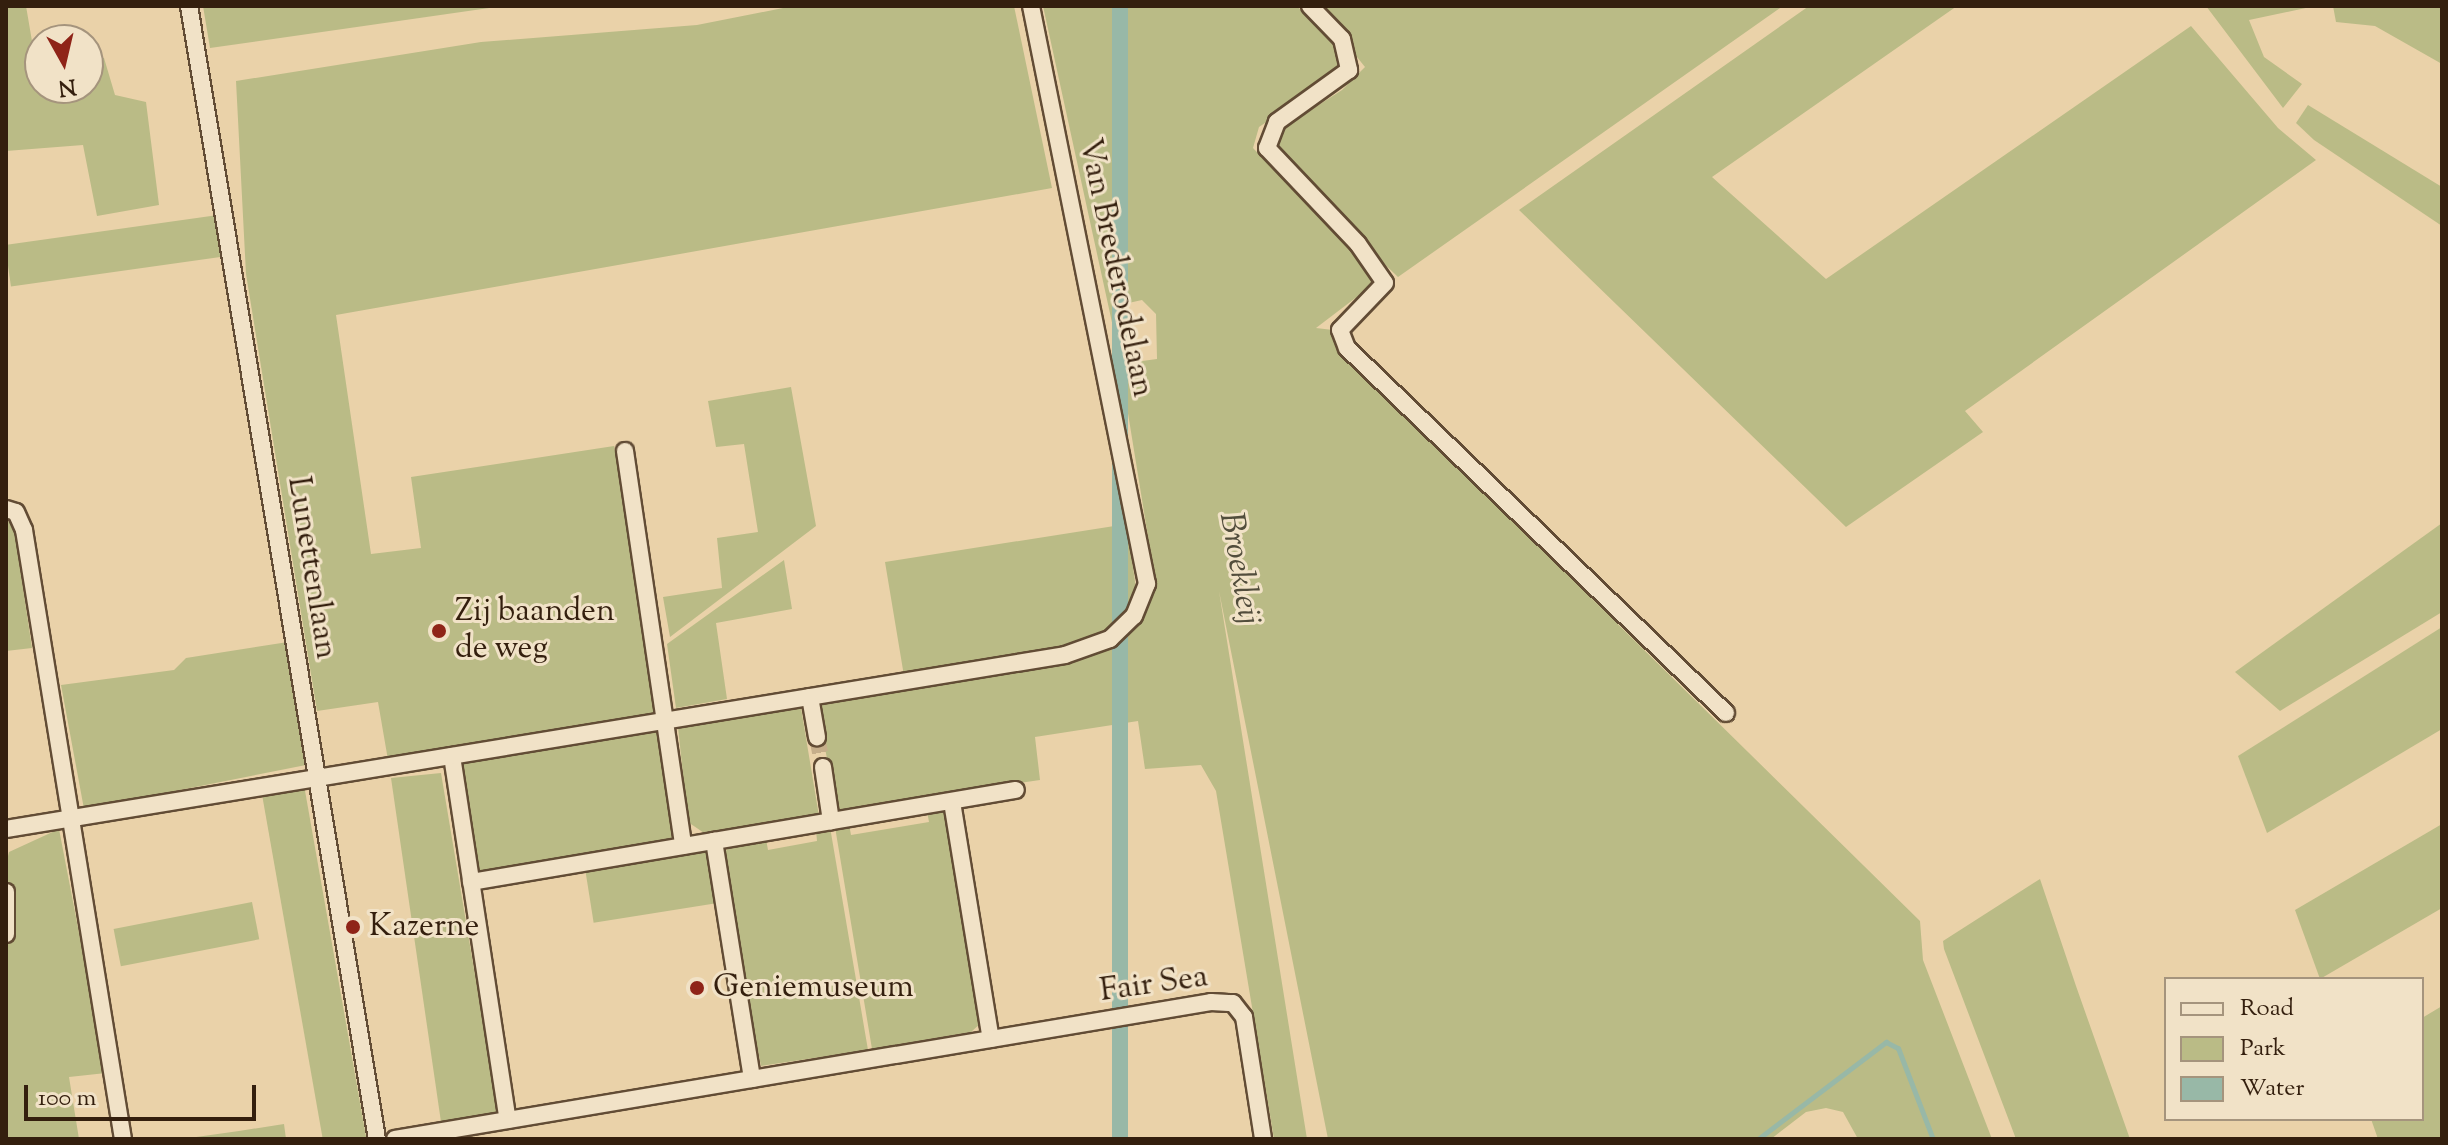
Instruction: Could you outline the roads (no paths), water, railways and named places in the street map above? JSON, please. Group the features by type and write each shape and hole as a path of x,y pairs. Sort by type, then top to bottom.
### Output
{"street":[{"name":"Lunettenlaan","path":"189,6 377,1139"},
{"name":"Van Brederodelaan","path":"6,829 1065,655 1110,639 1144,598 1141,543 1031,6"},
{"path":"1310,6 1342,39 1349,70 1277,122 1267,148 1358,244 1385,283 1340,330 1347,348 1726,713"},
{"path":"625,451 683,846"},
{"path":"6,509 16,512 24,530 123,1139"},
{"path":"810,697 817,737"},
{"path":"452,756 508,1120"},
{"path":"823,767 831,821"},
{"path":"471,882 1016,790"},
{"path":"395,1139 991,1039 952,802"},
{"path":"714,841 752,1079"},
{"path":"6,892 6,934"},
{"name":"Fair Sea","path":"991,1039 1233,1003 1251,1042 1263,1139"}],"water":[{"path":"1112,6 1128,6 1128,1139 1112,1139"}],"waterway":[{"path":"1758,1139 1886,1042 1898,1048 1933,1139"}],"tunnel":[{"path":"817,737 823,767"}],"place":[{"name":"Zij baanden de weg","path":"439,631"},
{"name":"Kazerne","path":"353,927"},
{"name":"Geniemuseum","path":"697,988"}],"water label":[{"name":"Broekleij","path":"1239,569"}]}
